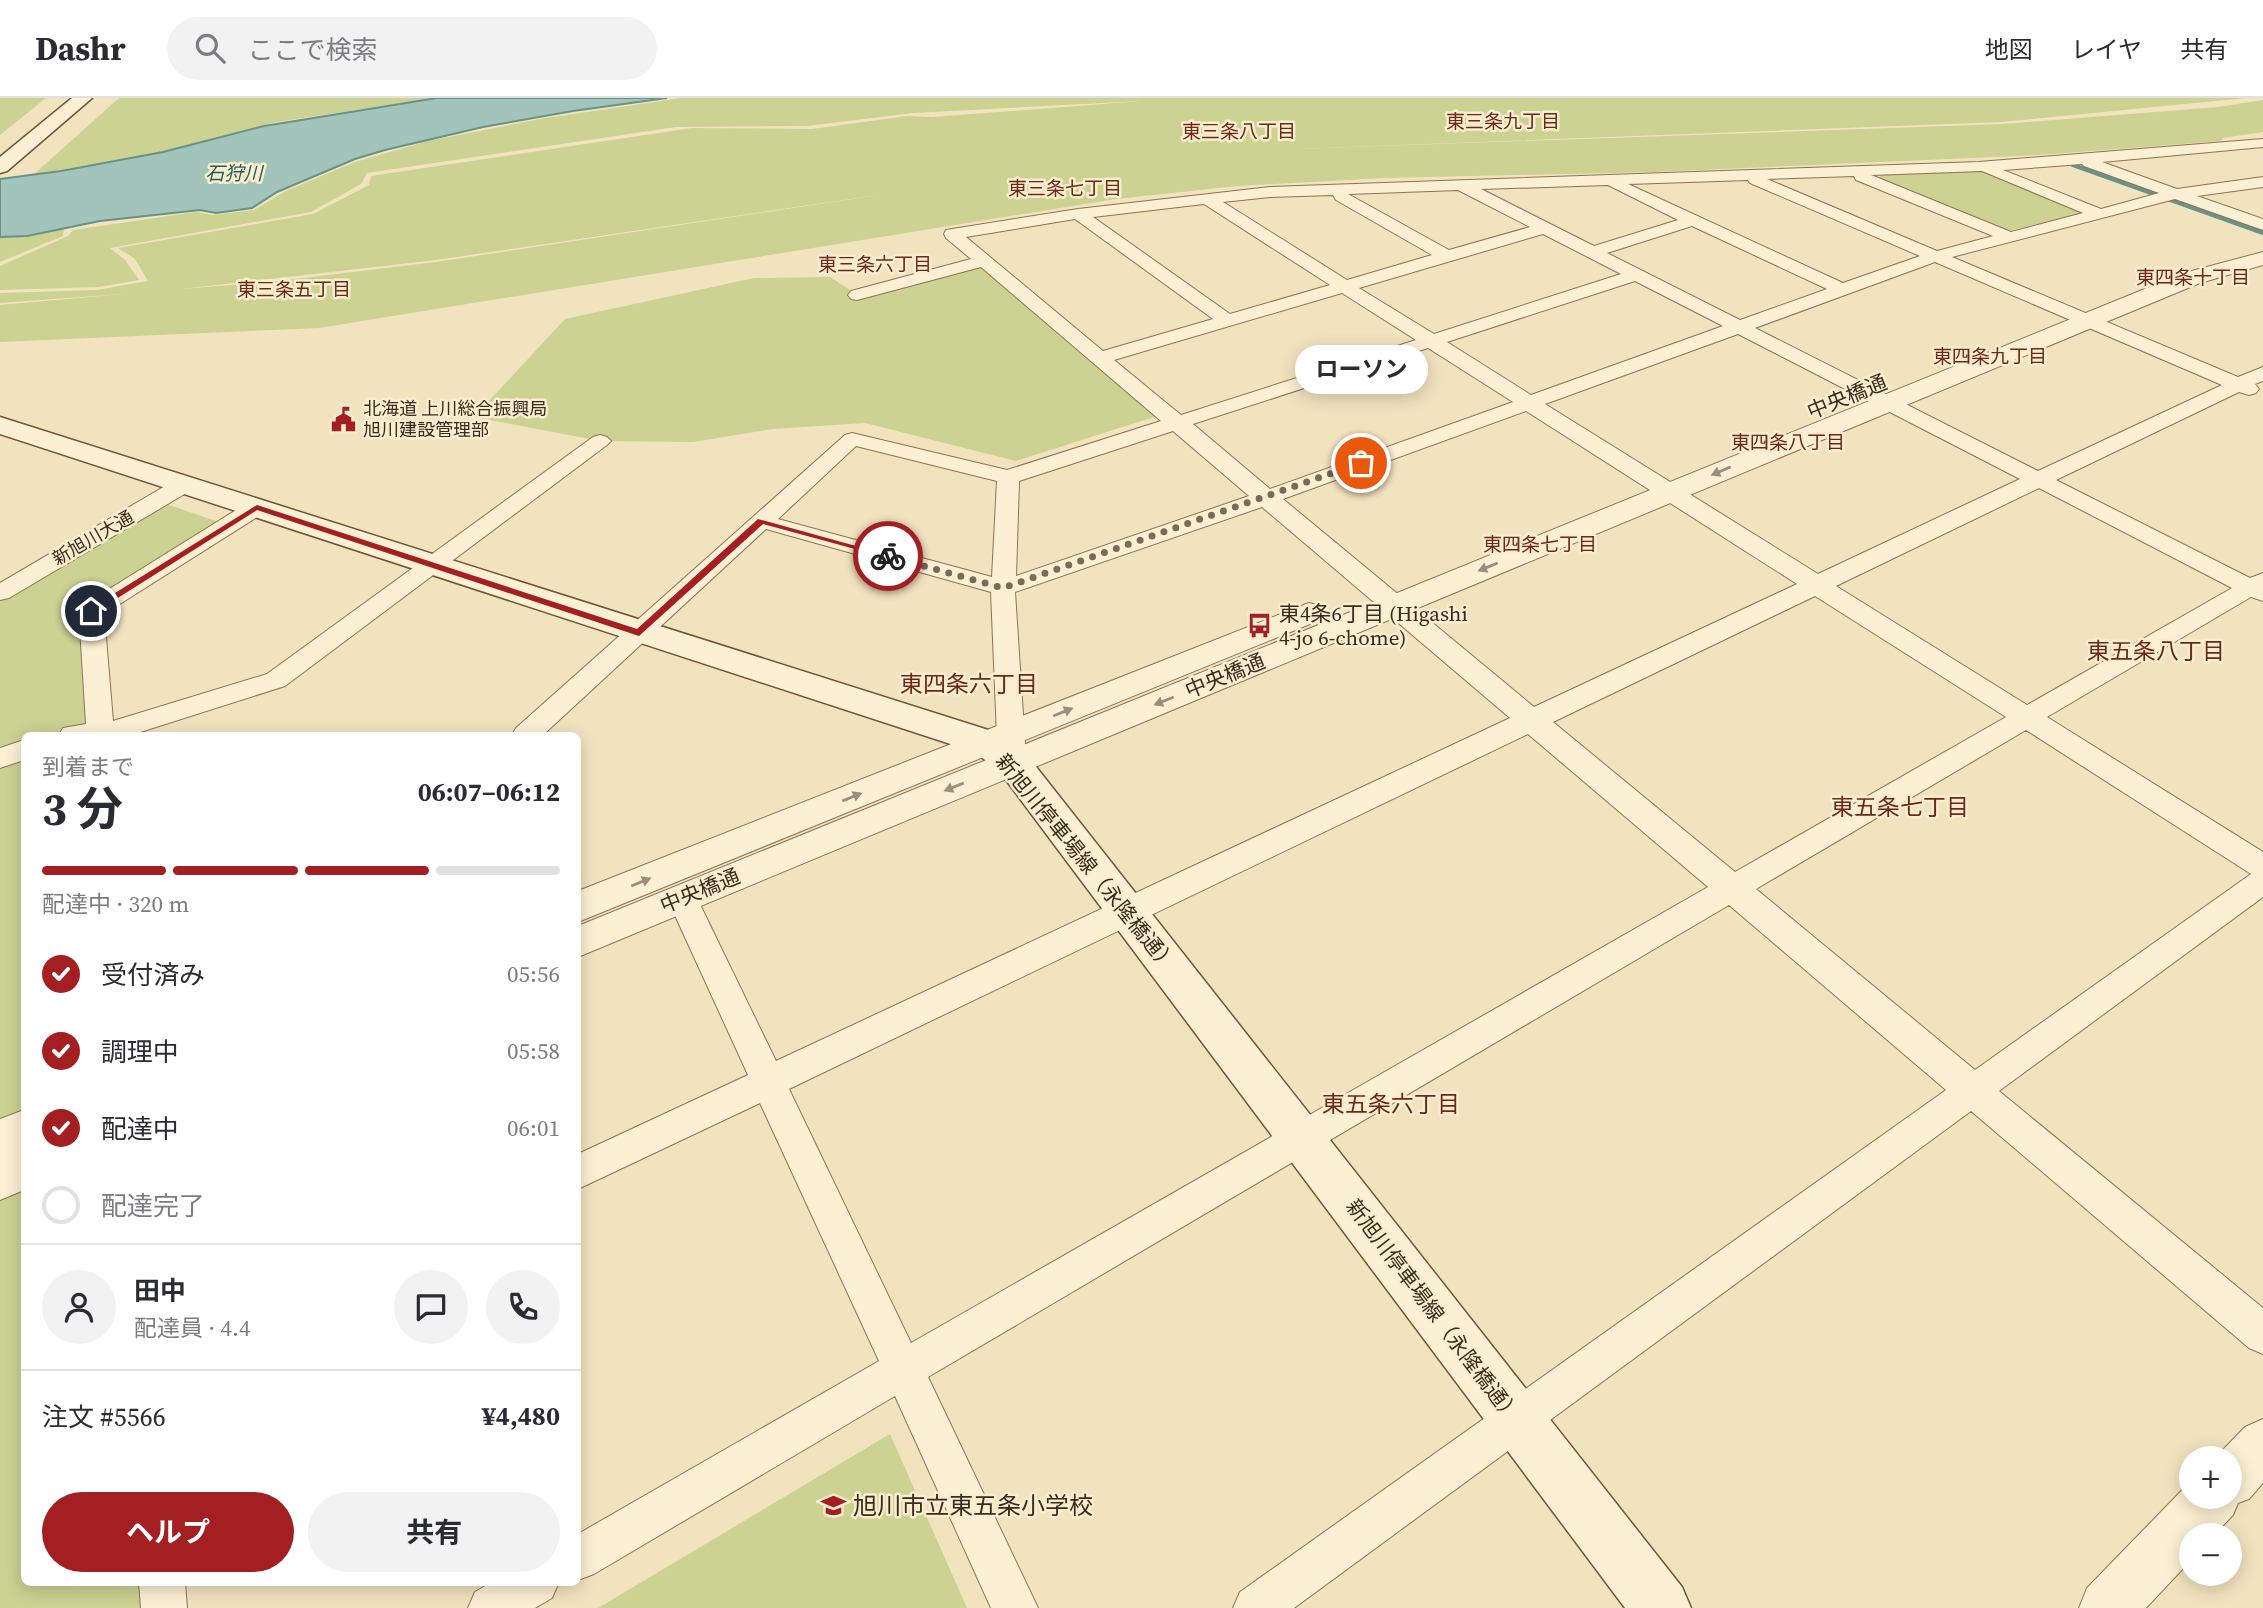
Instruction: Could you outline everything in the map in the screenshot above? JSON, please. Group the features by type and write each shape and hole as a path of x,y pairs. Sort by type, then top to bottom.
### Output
{"main road":[{"path":"0,167 83,98"},
{"name":"新旭川停車場線（永隆橋通）","path":"3,429 185,484 639,633 1003,747 1661,1608"}],"street":[{"path":"2263,143 2080,160 1850,173 1459,184 1205,198 952,234 2263,1334"},
{"path":"2080,160 2167,197 2263,225"},
{"path":"1979,166 2100,214"},
{"path":"1850,173 2010,237"},
{"path":"1746,176 2076,315 2255,384"},
{"path":"1609,181 1843,290"},
{"path":"761,521 1003,588 1265,498 1936,256 2167,197 2263,182"},
{"path":"1459,184 2038,480 2259,587"},
{"path":"1338,189 1342,197 1446,256"},
{"path":"1205,198 2263,867"},
{"path":"1078,214 1226,320"},
{"path":"1592,252 1694,220"},
{"path":"1099,358 1544,228"},
{"name":"中央橋通","path":"2076,315 2166,269 2263,245"},
{"name":"中央橋通","path":"581,906 1003,747 1660,485 2076,315 2263,258"},
{"path":"857,295 983,261"},
{"path":"529,732 852,439 1008,477 1636,275"},
{"path":"581,1171 2038,480 2255,384"},
{"path":"110,732 276,680 600,441"},
{"path":"1003,747 1003,588 1008,477"},
{"name":"新旭川大通","path":"0,593 185,484"},
{"path":"100,732 91,611 257,507"},
{"path":"581,1556 1731,888 2259,587"},
{"name":"中央橋通","path":"581,941 682,898 1003,747"},
{"path":"0,758 21,751"},
{"path":"1256,1608 2263,881"},
{"path":"682,898 1015,1608"},
{"path":"0,1139 21,1131"},
{"path":"0,1179 21,1170"},
{"path":"2242,1467 2263,1445"},
{"path":"2107,1608 2202,1509"},
{"path":"162,1586 164,1608"},
{"path":"491,1608 529,1586"}],"green space":[{"path":"0,98 46,98 0,135"},
{"path":"119,98 436,98 276,122 163,152 33,175"},
{"path":"681,98 2246,98 2002,122 1268,150 2003,124 2218,107 2263,100 2263,132 2223,138 2221,141 2039,155 1655,172 1385,178 1237,186 1116,199 319,328 0,342 0,305 123,294 0,303 0,293 97,290 148,281 135,259 118,248 313,214 369,185 371,176 692,128 812,129 907,116 933,117 1142,101 913,113 807,126 676,127 367,173 361,184 311,212 110,248 125,260 139,280 99,287 0,290 0,266 68,236 73,230 196,212 213,215 254,210 288,190 355,162 428,141 540,119","holes":["892,193 436,262 270,282 182,289 436,260"]},
{"path":"1982,171 2087,213 2007,231 1876,180 1883,174"},
{"path":"64,229 63,236 0,262 0,237"},
{"path":"983,261 1163,414 1016,461 865,423 773,429 693,442 600,441 474,417 565,319 754,278 830,277 858,295"},
{"path":"160,502 225,524 91,611 100,732 21,732 21,1586 162,1586 164,1608 0,1608 0,593"},
{"name":"旭川市立東五条小学校","path":"890,1434 967,1608 598,1608"}],"water":[{"name":"石狩川","path":"437,98 667,98 483,127 385,150 355,159 277,192 252,208 216,213 200,210 100,221 27,236 0,237 0,179 163,152 264,126"}],"waterway":[{"path":"2073,165 2263,233"}],"way so far":[{"path":"888,556 1003,588 1361,463"}],"place":[{"name":"北海道 上川総合振興局 旭川建設管理部","path":"343,419"},
{"name":"ローソン","path":"1361,463"},
{"name":"東4条6丁目 (Higashi 4-jo 6-chome)","path":"1259,626"},
{"name":"旭川市立東五条小学校","path":"833,1506"}],"district":[{"name":"東三条九丁目","path":"1503,121"},
{"name":"東三条八丁目","path":"1239,131"},
{"name":"東三条七丁目","path":"1065,188"},
{"name":"東三条六丁目","path":"875,264"},
{"name":"東四条十丁目","path":"2193,277"},
{"name":"東三条五丁目","path":"294,289"},
{"name":"東四条九丁目","path":"1990,356"},
{"name":"東四条八丁目","path":"1788,442"},
{"name":"東四条七丁目","path":"1540,544"},
{"name":"東五条八丁目","path":"2156,651"},
{"name":"東四条六丁目","path":"969,684"},
{"name":"東五条七丁目","path":"1900,807"},
{"name":"東五条六丁目","path":"1391,1104"}],"route":[{"path":"91,611 257,507 639,633 761,521 888,556"}]}
